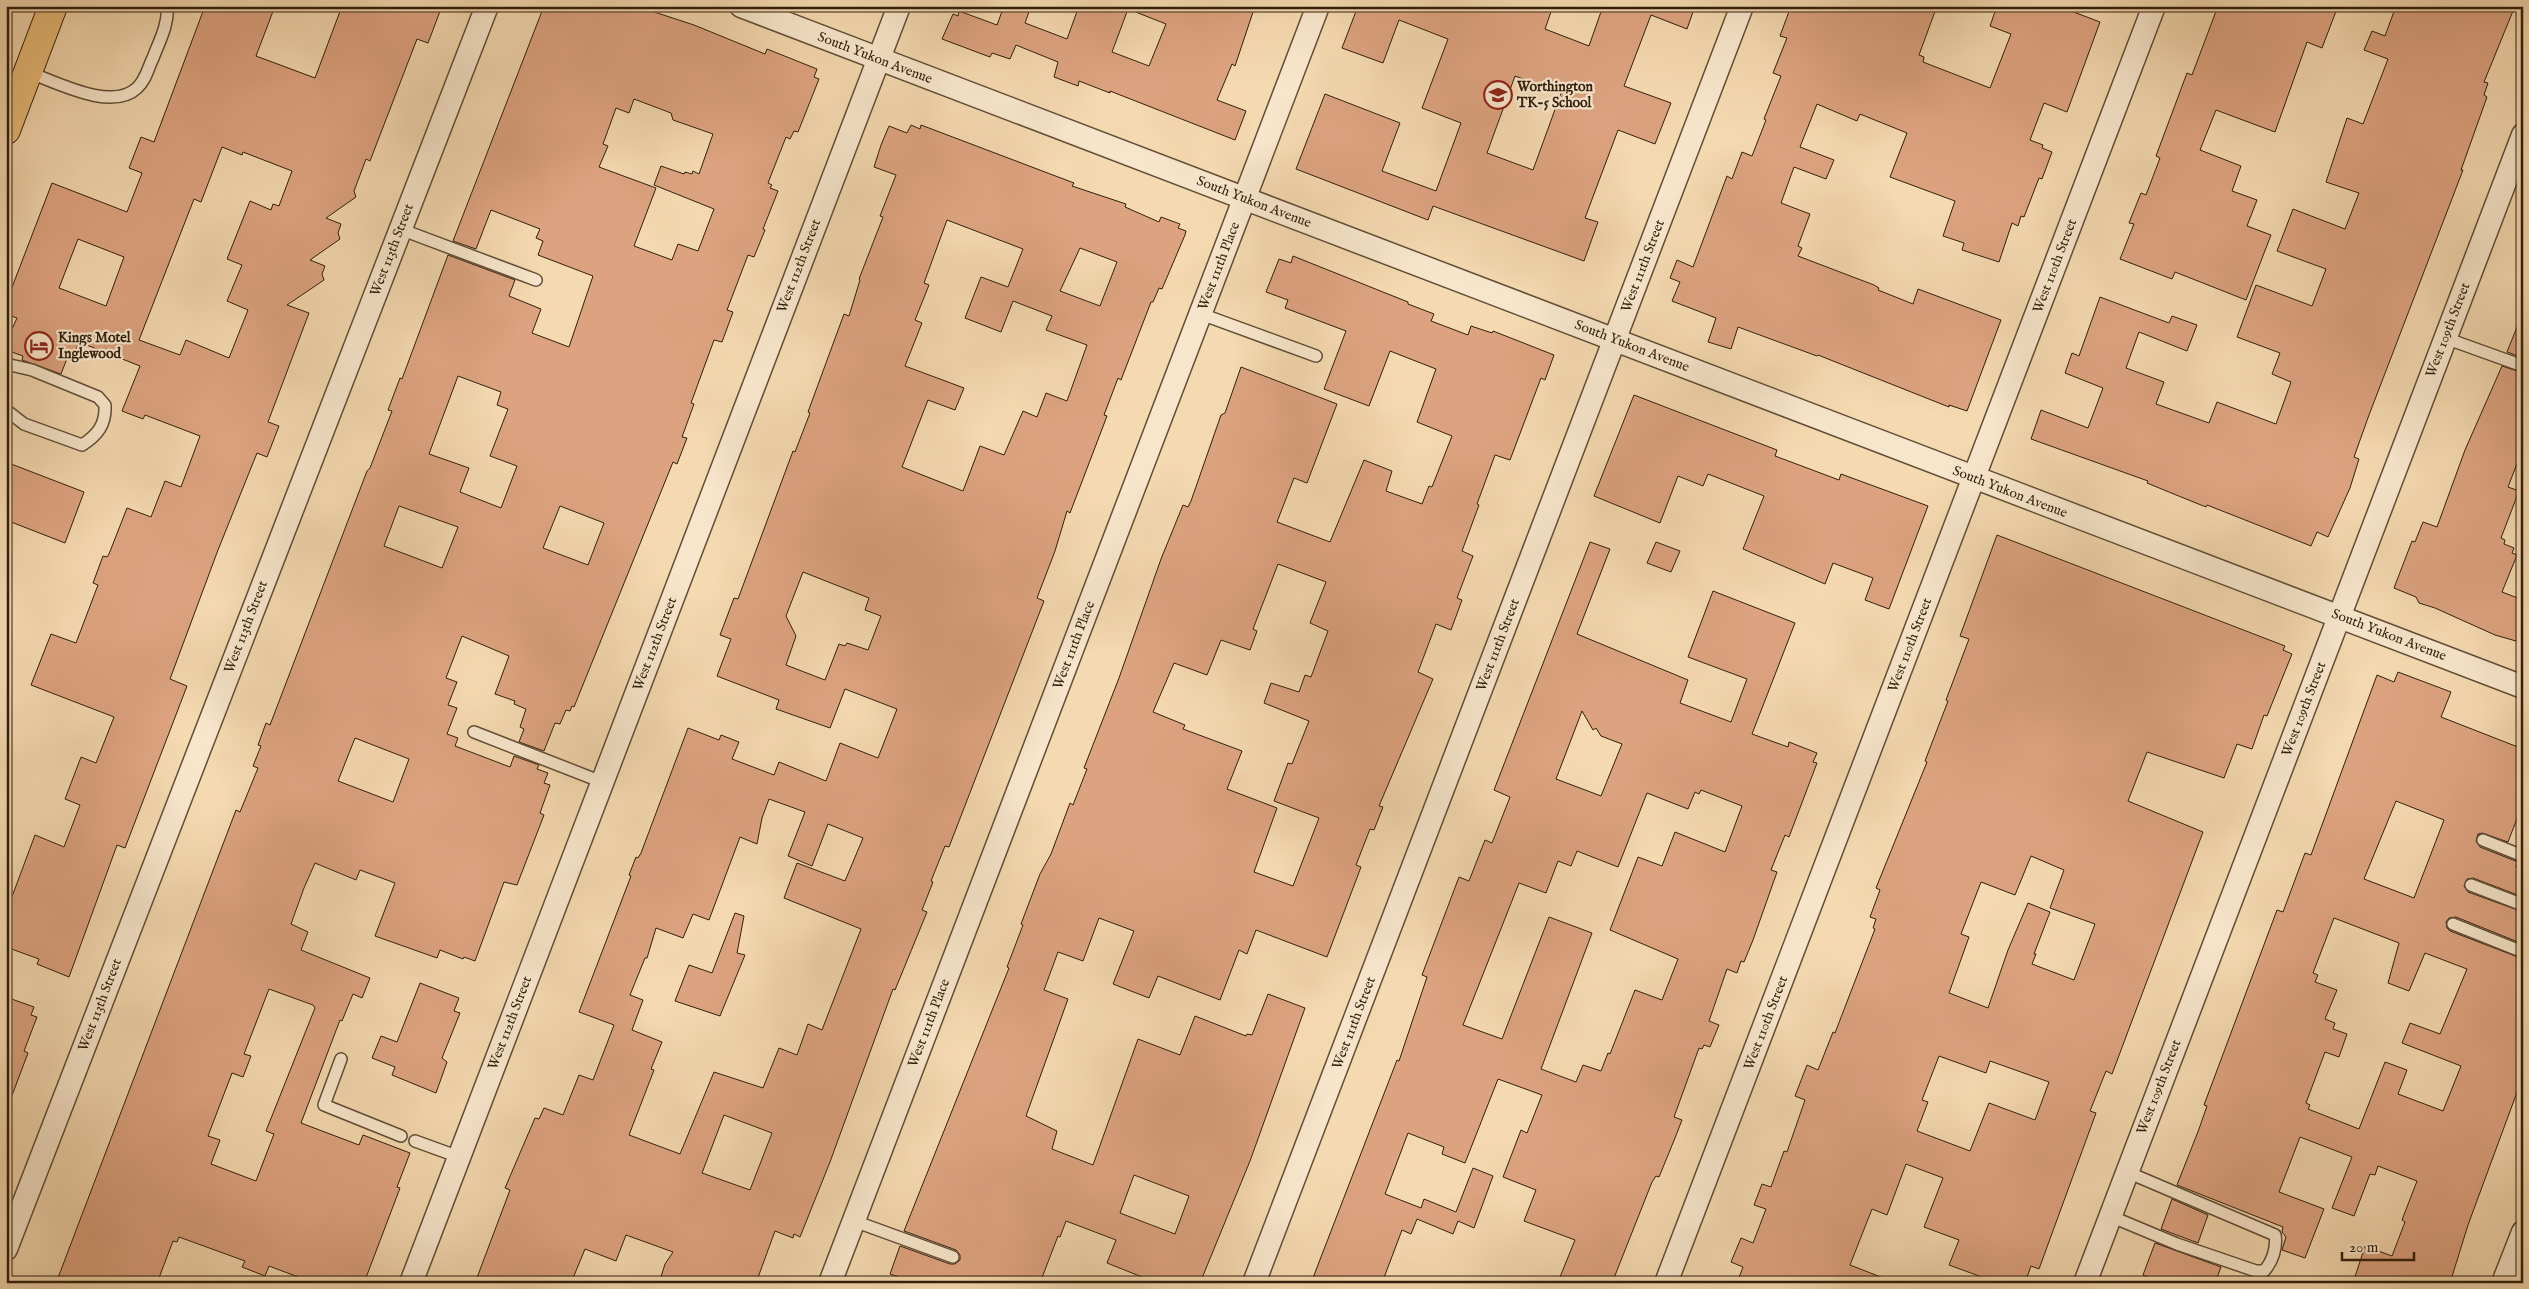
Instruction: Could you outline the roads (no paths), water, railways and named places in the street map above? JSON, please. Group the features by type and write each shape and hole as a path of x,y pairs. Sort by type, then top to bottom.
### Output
{"main road":[{"path":"6,130 54,6"}],"street":[{"name":"West 113th Street","path":"6,1248 486,6"},
{"name":"South Yukon Avenue","path":"741,6 1615,339 1974,479 2340,616 2523,687"},
{"name":"West 112th Street","path":"411,1283 899,6"},
{"name":"West 111th Place","path":"830,1283 1318,6"},
{"name":"West 111th Street","path":"1254,1283 1742,6"},
{"name":"West 110th Street","path":"1666,1283 2154,6"},
{"name":"West 109th Street","path":"2085,1283 2523,135"},
{"path":"2503,1283 2523,1232"}],"lane":[{"path":"28,72 103,98 124,96 136,90 144,81 167,20 167,6"},
{"path":"400,229 536,280"},
{"path":"1201,314 1316,356"},
{"path":"2445,338 2523,366"},
{"path":"6,364 32,370 98,397 105,405 106,415 96,437 82,445 24,424 6,410"},
{"path":"474,732 602,782"},
{"path":"2483,840 2523,856"},
{"path":"2471,885 2523,905"},
{"path":"2452,924 2523,952"},
{"path":"341,1059 324,1105 401,1136"},
{"path":"415,1141 459,1158"},
{"path":"2110,1216 2177,1244 2256,1271 2264,1270 2274,1254 2275,1235 2127,1172"},
{"path":"854,1221 953,1257"}],"place":[{"name":"Worthington TK-5 School","path":"1498,95"},
{"name":"Kings Motel Inglewood","path":"39,346"}]}
